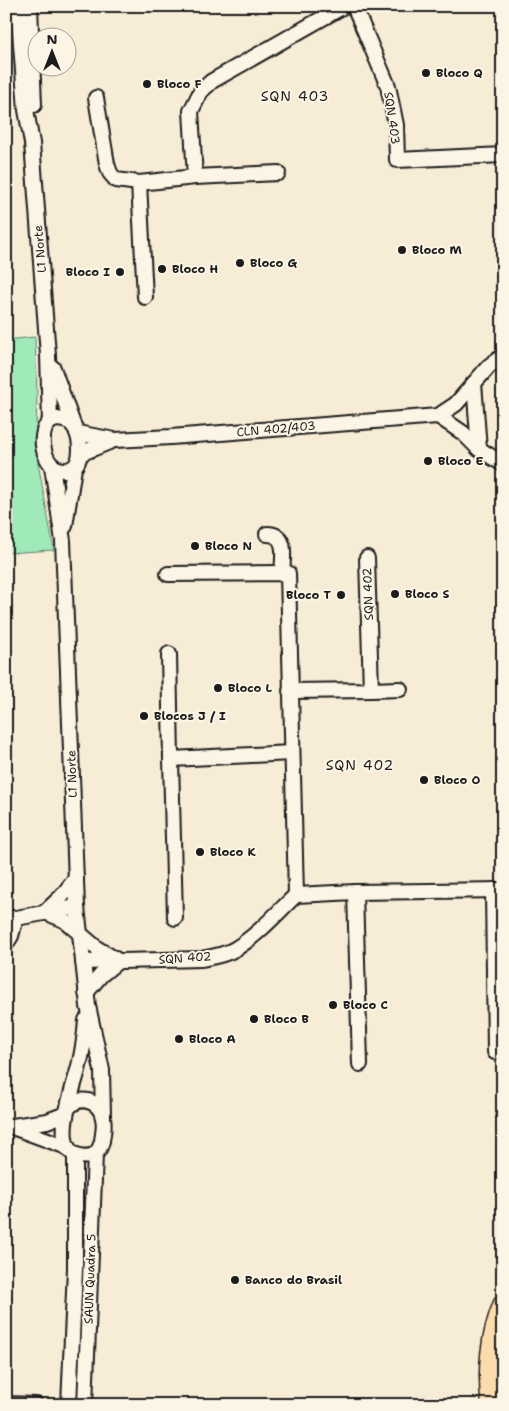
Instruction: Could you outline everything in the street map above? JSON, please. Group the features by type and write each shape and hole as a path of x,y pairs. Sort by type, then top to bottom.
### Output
{"main road":[{"path":"492,1405 490,1393 490,1353 496,1319 503,1303"}],"street":[{"name":"L1 Norte","path":"30,6 34,77 32,143"},
{"path":"196,177 191,111 200,91 212,81 344,6"},
{"name":"SQN 403","path":"354,6 388,86 396,125 397,160 503,155"},
{"path":"6,10 18,12"},
{"name":"L1 Norte","path":"18,12 26,110 32,143 48,355 50,422"},
{"path":"96,98 110,173 116,180 138,183 196,177 278,173"},
{"path":"138,183 145,297"},
{"name":"L1 Norte","path":"48,355 76,430"},
{"path":"503,356 489,366 456,404 438,416 463,433 479,449 503,464"},
{"path":"474,382 479,449"},
{"name":"CLN 402/403","path":"76,430 115,440 438,416"},
{"path":"57,419 65,420 76,430 80,442 78,463 69,470 60,470 52,466 45,456 43,444 46,426 57,419"},
{"name":"CLN 402/403","path":"80,454 115,440"},
{"name":"L1 Norte","path":"52,466 63,541 77,907 87,999 102,1070 103,1116"},
{"name":"L1 Norte","path":"63,541 74,468"},
{"path":"267,534 278,536 283,545 282,573"},
{"name":"SQN 402","path":"367,558 371,690"},
{"path":"168,574 288,573 296,895 355,892 498,890 495,1052"},
{"path":"168,654 176,918"},
{"path":"290,690 400,689"},
{"path":"170,759 292,753"},
{"path":"45,912 62,896 76,878"},
{"path":"355,892 360,1064"},
{"name":"SQN 402","path":"82,962 201,959 220,955 234,950 258,932 296,895"},
{"path":"6,944 11,936 11,918 77,907"},
{"path":"45,912 64,920 98,949 118,961 101,974 87,999"},
{"name":"L1 Norte","path":"68,1111 84,1043 87,999"},
{"path":"85,1100 96,1105 103,1116 104,1128 100,1146 95,1154 87,1157 44,1138 8,1127 47,1121 68,1111 77,1101 85,1100"},
{"path":"68,1111 64,1125 71,1151"},
{"name":"SAUN Quadra 5","path":"69,1405 75,1259 71,1151"},
{"name":"SAUN Quadra 5","path":"85,1405 95,1154"},
{"path":"6,1404 36,1405"}],"green space":[{"path":"35,337 38,463 54,550 6,553 6,340"}],"place":[{"name":"Bloco Q","path":"426,73"},
{"name":"Bloco F","path":"147,84"},
{"name":"Bloco M","path":"402,250"},
{"name":"Bloco G","path":"240,263"},
{"name":"Bloco H","path":"162,269"},
{"name":"Bloco I","path":"120,272"},
{"name":"Bloco E","path":"428,461"},
{"name":"Bloco N","path":"195,546"},
{"name":"Bloco S","path":"395,594"},
{"name":"Bloco T","path":"341,595"},
{"name":"Bloco L","path":"218,688"},
{"name":"Blocos J / I","path":"144,716"},
{"name":"Bloco O","path":"424,780"},
{"name":"Bloco K","path":"200,852"},
{"name":"Bloco C","path":"333,1005"},
{"name":"Bloco B","path":"254,1019"},
{"name":"Bloco A","path":"179,1039"},
{"name":"Banco do Brasil","path":"235,1280"}],"district":[{"name":"SQN 403","path":"295,96"},
{"name":"SQN 402","path":"360,765"}]}
